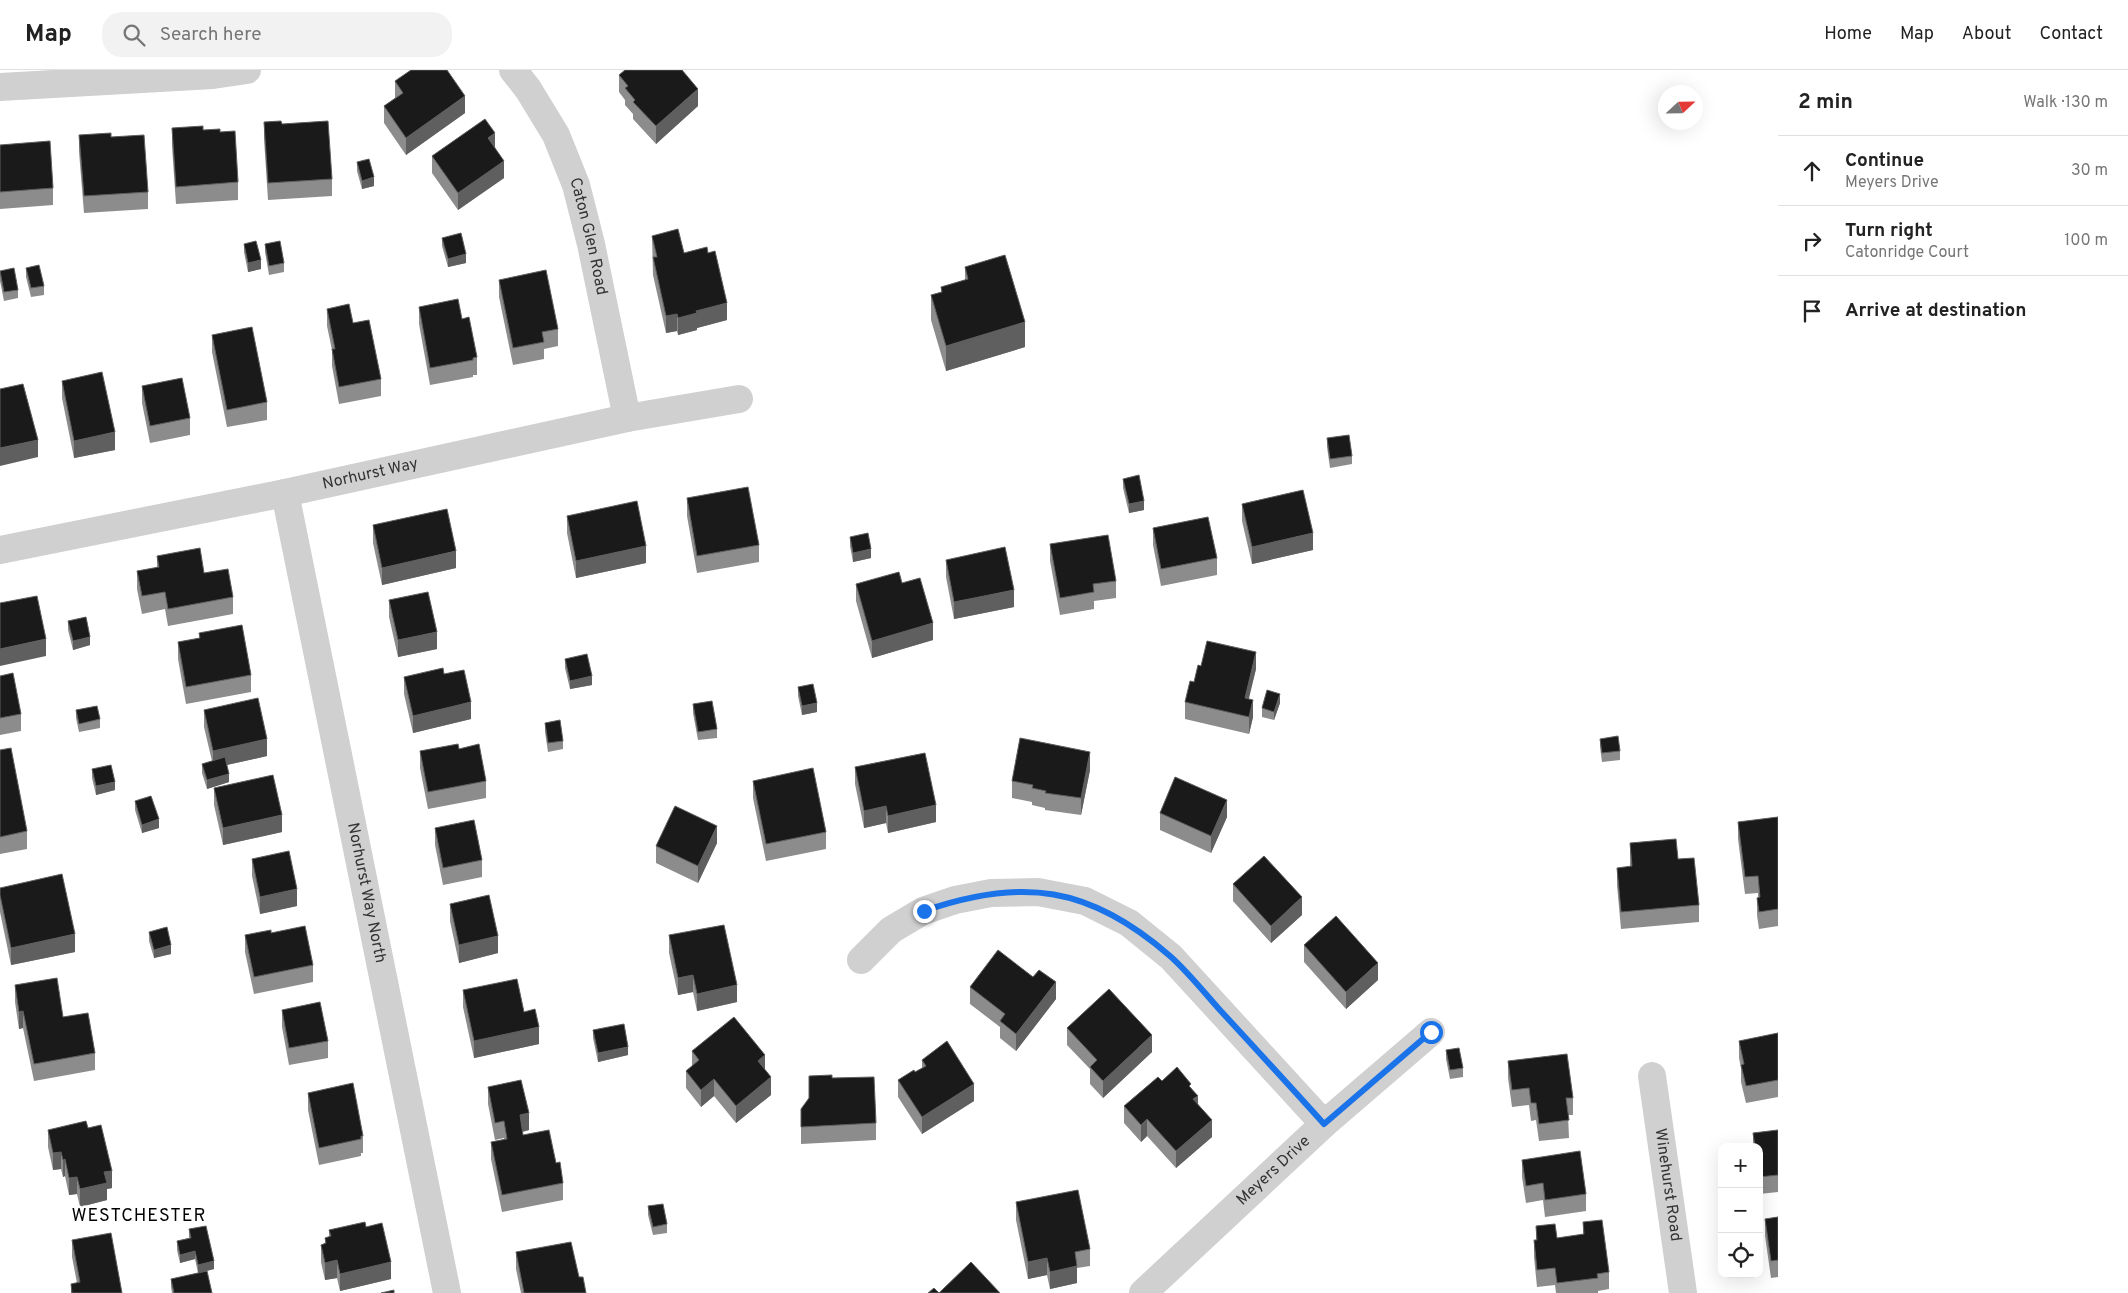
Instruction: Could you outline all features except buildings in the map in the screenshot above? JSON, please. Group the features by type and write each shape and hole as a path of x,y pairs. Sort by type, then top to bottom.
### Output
{"street":[{"path":"0,87 213,75 247,70"},
{"name":"Caton Glen Road","path":"513,70 528,89 556,135 576,185 591,244 627,418"},
{"name":"Norhurst Way","path":"0,550 285,493 627,418 740,399"},
{"name":"Norhurst Way North","path":"285,493 447,1293"},
{"path":"861,960 891,930 924,911 956,900 991,893 1038,892 1085,901 1128,923 1171,957 1324,1124"},
{"name":"Meyers Drive","path":"1142,1293 1324,1124 1431,1032"},
{"name":"Winehurst Road","path":"1652,1076 1683,1293"}],"district":[{"name":"WESTCHESTER","path":"139,1216"}],"route":[{"path":"924,911 956,900 991,893 1038,892 1085,901 1128,923 1171,957 1324,1124 1431,1032"}]}
